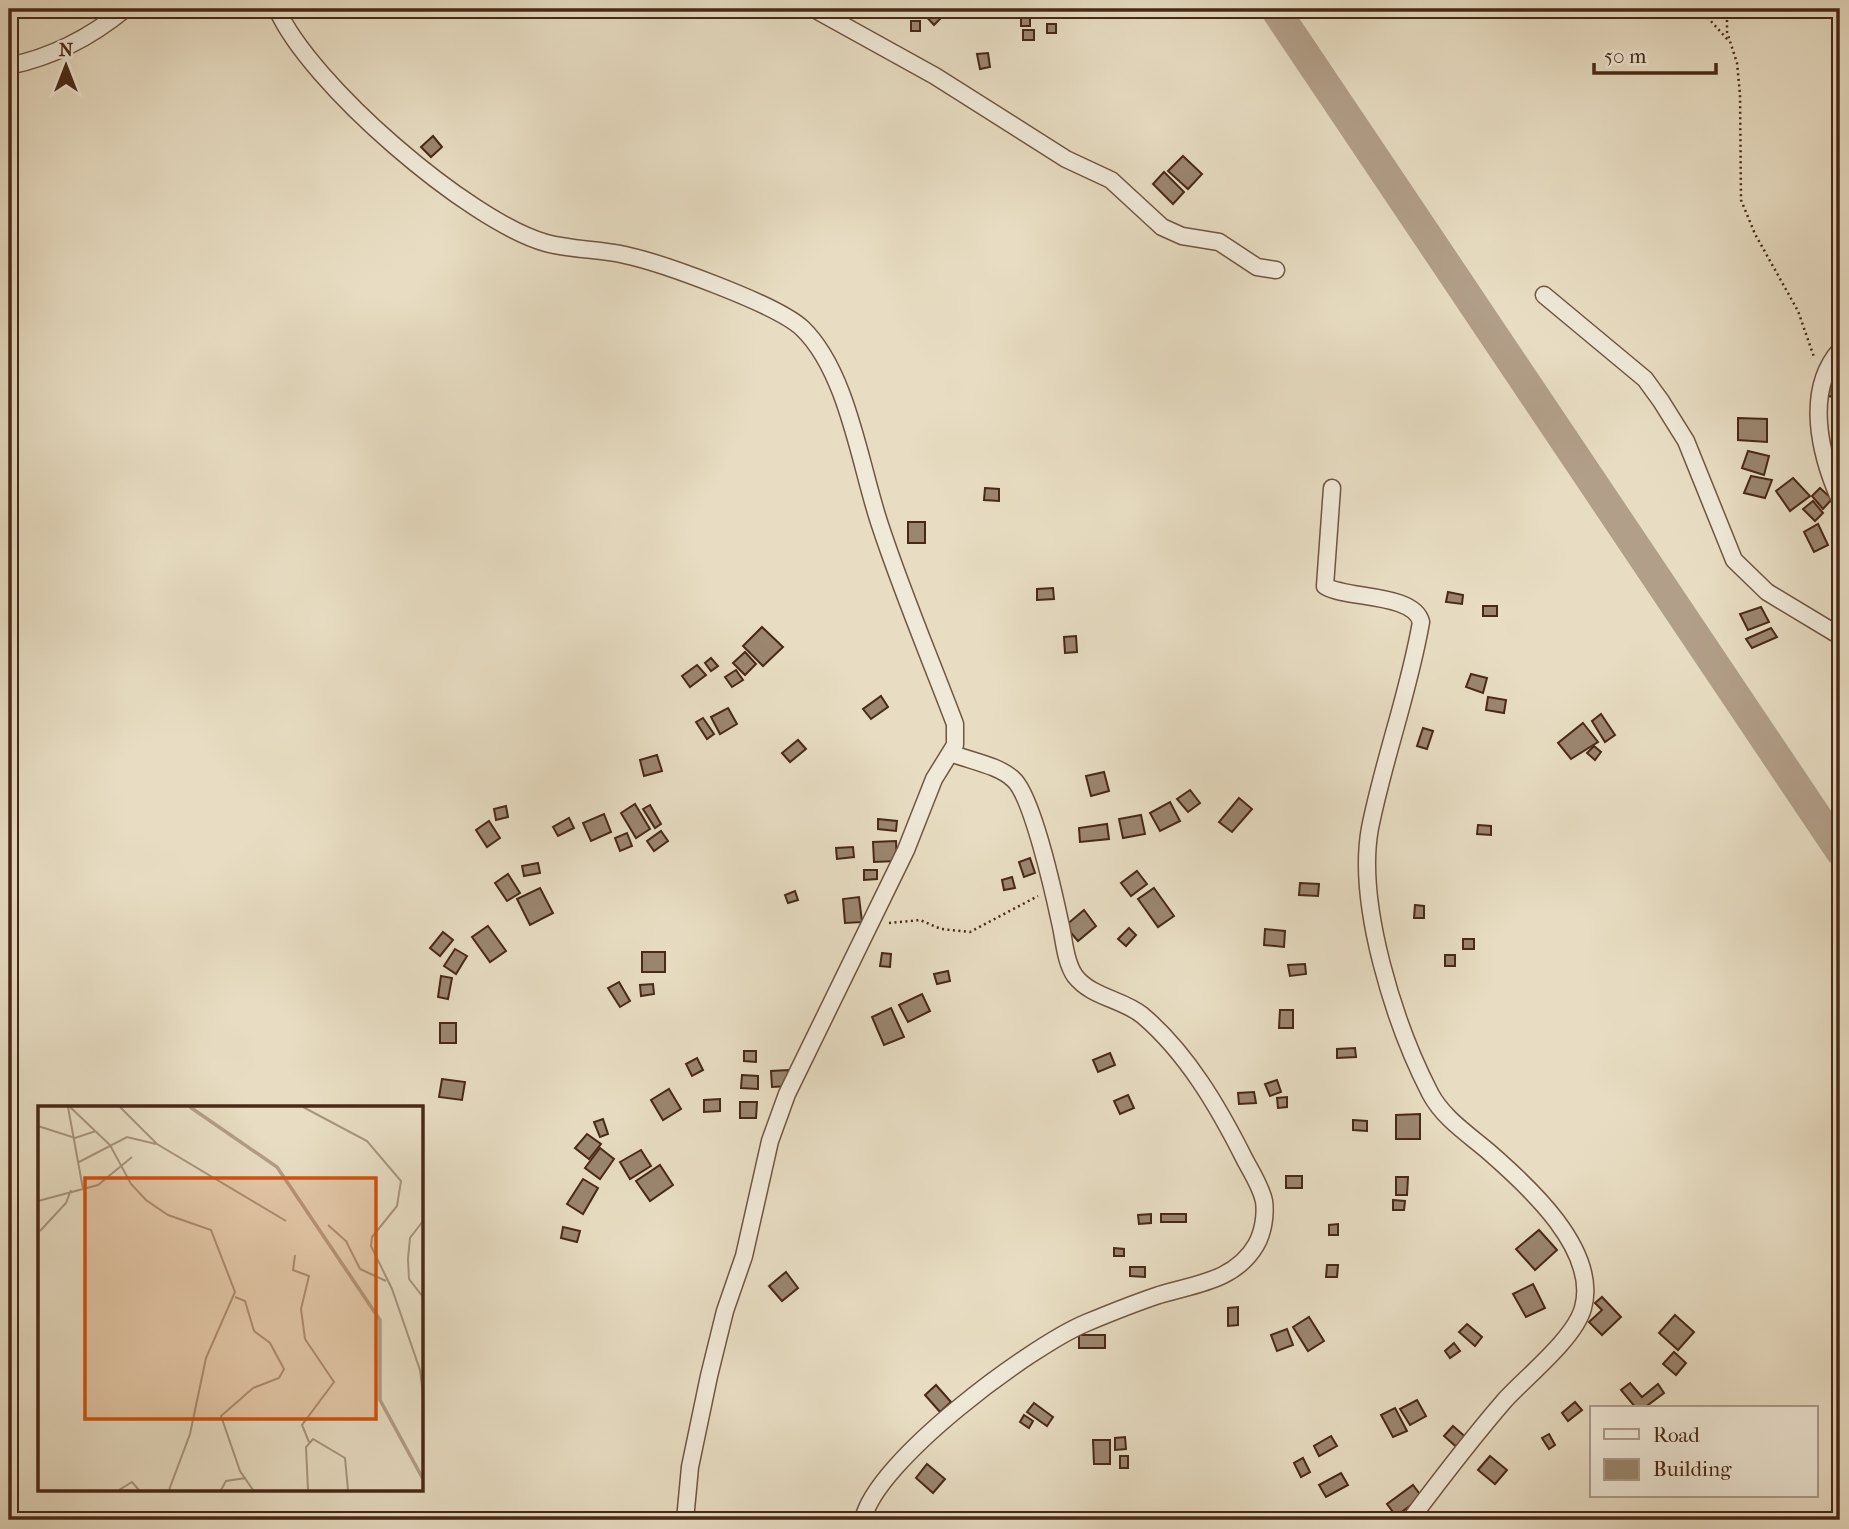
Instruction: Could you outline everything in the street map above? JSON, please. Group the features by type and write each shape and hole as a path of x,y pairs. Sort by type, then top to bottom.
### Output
{"street":[{"path":"9,66 80,40 98,31 125,9"},
{"path":"276,9 310,60 356,108 423,167 493,218 544,242 626,255 681,273 780,313 803,330 837,386 880,524 955,724 957,735 951,753 934,779 872,923 787,1094 770,1141 744,1256 725,1311 709,1376 690,1467 685,1520"},
{"path":"814,9 935,76 1066,159 1111,180 1162,227 1182,236 1219,242 1257,267 1276,270"},
{"path":"1544,295 1636,370 1661,401 1686,441 1734,560 1767,592 1840,636"},
{"path":"1840,350 1821,381 1820,430 1840,500"},
{"path":"1332,488 1325,586 1395,603 1415,612 1421,622 1370,830 1371,911 1400,1024 1440,1109 1509,1169 1544,1206 1571,1241 1581,1266 1585,1295 1583,1310 1572,1329 1503,1403 1410,1520"},
{"path":"863,1520 871,1499 898,1462 978,1393 1066,1332 1158,1295 1206,1283 1233,1270 1244,1261 1260,1237 1265,1210 1259,1188 1210,1096 1173,1045 1143,1016 1126,1004 1086,986 1076,977 1069,962 1053,888 1017,782 999,771 951,753"}],"path":[{"path":"1700,9 1729,42"},
{"path":"1727,9 1729,42 1737,62 1740,94 1741,200 1755,234 1798,310 1821,381"},
{"path":"872,923 920,920 941,929 970,932 1053,888"}],"building":[{"path":"930,9 940,19 934,25 921,11"},
{"path":"1021,11 1030,11 1030,26 1021,26"},
{"path":"911,21 920,21 920,31 911,31"},
{"path":"1047,24 1056,24 1056,33 1047,33"},
{"path":"1023,30 1034,30 1034,40 1023,40"},
{"path":"988,53 990,67 980,69 977,54"},
{"path":"433,136 442,147 431,157 421,147"},
{"path":"1183,156 1202,174 1188,189 1168,171"},
{"path":"1164,172 1184,192 1173,204 1153,184"},
{"path":"1823,382 1840,382 1840,397 1824,396"},
{"path":"1738,418 1767,419 1767,442 1738,440"},
{"path":"1748,451 1769,456 1764,475 1742,468"},
{"path":"1751,476 1772,480 1765,498 1744,493"},
{"path":"1793,478 1810,496 1790,511 1776,491"},
{"path":"985,488 999,489 999,501 984,500"},
{"path":"1820,488 1832,499 1823,509 1812,496"},
{"path":"1813,501 1823,513 1815,521 1803,509"},
{"path":"908,522 925,522 925,543 908,543"},
{"path":"1818,524 1828,545 1814,552 1804,532"},
{"path":"1053,588 1054,599 1037,600 1037,589"},
{"path":"1448,592 1463,595 1462,604 1446,602"},
{"path":"1483,606 1497,606 1497,616 1483,616"},
{"path":"1761,607 1769,622 1748,630 1740,614"},
{"path":"762,627 783,647 763,666 743,646"},
{"path":"1771,628 1777,637 1752,648 1746,639"},
{"path":"1076,636 1077,652 1065,653 1064,637"},
{"path":"745,652 756,664 745,675 733,663"},
{"path":"711,658 718,666 711,671 705,663"},
{"path":"697,665 706,675 690,687 682,676"},
{"path":"736,670 743,680 732,687 725,677"},
{"path":"1471,674 1487,678 1483,693 1466,687"},
{"path":"1840,695 1840,711 1836,712 1834,697"},
{"path":"881,696 888,707 871,719 863,709"},
{"path":"1488,697 1506,700 1504,713 1486,710"},
{"path":"728,708 737,724 720,734 711,717"},
{"path":"1601,714 1615,735 1605,742 1592,721"},
{"path":"703,718 714,734 707,739 696,722"},
{"path":"1583,723 1598,742 1571,759 1558,743"},
{"path":"1423,728 1433,731 1427,749 1417,746"},
{"path":"798,740 806,749 790,762 782,753"},
{"path":"1594,746 1601,752 1595,760 1587,753"},
{"path":"657,755 662,771 644,776 640,760"},
{"path":"1104,772 1109,791 1091,796 1086,776"},
{"path":"1190,790 1200,803 1188,812 1177,799"},
{"path":"1239,798 1252,809 1232,832 1219,822"},
{"path":"1170,802 1180,821 1160,831 1150,813"},
{"path":"635,804 650,829 636,838 621,813"},
{"path":"650,805 661,824 655,828 643,809"},
{"path":"506,806 508,817 496,820 494,809"},
{"path":"604,814 611,832 591,841 583,823"},
{"path":"1141,815 1145,834 1123,838 1119,819"},
{"path":"569,818 574,828 558,836 553,827"},
{"path":"878,819 897,821 896,831 878,829"},
{"path":"489,821 500,838 487,847 476,830"},
{"path":"1107,824 1109,839 1080,842 1079,828"},
{"path":"1478,825 1491,826 1491,835 1477,834"},
{"path":"661,831 668,841 654,851 647,841"},
{"path":"627,833 632,846 620,851 615,838"},
{"path":"896,841 897,861 874,862 873,842"},
{"path":"853,847 854,857 837,859 836,848"},
{"path":"1030,858 1035,873 1024,877 1019,862"},
{"path":"538,863 540,873 524,876 522,866"},
{"path":"864,870 877,870 877,879 864,880"},
{"path":"1137,871 1147,884 1131,896 1121,883"},
{"path":"508,874 520,893 507,901 495,883"},
{"path":"1012,877 1015,888 1004,890 1002,880"},
{"path":"1300,883 1319,884 1318,896 1299,895"},
{"path":"540,888 553,913 530,925 517,899"},
{"path":"1154,888 1174,916 1158,927 1138,899"},
{"path":"795,891 798,900 788,903 785,895"},
{"path":"859,897 862,922 845,923 843,899"},
{"path":"1415,905 1424,906 1424,918 1414,918"},
{"path":"1084,910 1096,926 1078,941 1065,926"},
{"path":"488,926 506,951 490,962 472,937"},
{"path":"1129,928 1136,935 1126,946 1118,939"},
{"path":"1265,929 1285,931 1284,947 1264,945"},
{"path":"443,932 453,940 440,956 430,948"},
{"path":"1463,939 1474,939 1474,949 1463,949"},
{"path":"455,949 467,956 456,974 444,966"},
{"path":"642,952 665,952 665,972 642,972"},
{"path":"882,953 891,954 890,967 880,966"},
{"path":"1445,955 1455,955 1455,966 1445,966"},
{"path":"1305,964 1306,974 1290,976 1288,965"},
{"path":"948,971 950,981 937,984 934,974"},
{"path":"441,976 452,978 448,999 438,997"},
{"path":"619,982 630,1001 620,1007 608,988"},
{"path":"653,984 654,994 641,996 640,985"},
{"path":"922,994 930,1011 908,1022 899,1005"},
{"path":"891,1008 904,1037 884,1045 872,1017"},
{"path":"1280,1010 1293,1010 1293,1028 1279,1028"},
{"path":"440,1023 456,1023 456,1043 440,1043"},
{"path":"1355,1048 1356,1057 1337,1058 1337,1049"},
{"path":"744,1051 756,1051 756,1062 744,1061"},
{"path":"1110,1053 1115,1065 1098,1072 1093,1060"},
{"path":"697,1058 703,1070 692,1076 686,1064"},
{"path":"788,1070 789,1086 772,1087 771,1071"},
{"path":"742,1075 758,1076 758,1089 741,1088"},
{"path":"442,1079 465,1082 462,1100 439,1097"},
{"path":"1277,1080 1281,1092 1270,1096 1265,1084"},
{"path":"669,1089 681,1109 663,1120 651,1100"},
{"path":"1254,1092 1256,1103 1239,1104 1238,1093"},
{"path":"1128,1095 1134,1108 1120,1114 1114,1101"},
{"path":"1287,1097 1287,1107 1278,1108 1277,1098"},
{"path":"720,1099 720,1111 704,1112 704,1100"},
{"path":"740,1102 757,1102 756,1118 740,1118"},
{"path":"1420,1114 1420,1139 1396,1139 1396,1115"},
{"path":"603,1119 608,1134 600,1137 594,1122"},
{"path":"1353,1120 1367,1121 1367,1131 1353,1130"},
{"path":"587,1134 601,1144 589,1159 575,1148"},
{"path":"600,1148 614,1159 600,1179 585,1168"},
{"path":"641,1150 651,1166 630,1179 620,1162"},
{"path":"660,1165 673,1185 650,1201 636,1181"},
{"path":"1286,1176 1302,1176 1302,1188 1286,1188"},
{"path":"1396,1177 1408,1177 1407,1195 1396,1195"},
{"path":"583,1179 598,1188 583,1214 567,1204"},
{"path":"1393,1200 1405,1201 1404,1210 1393,1210"},
{"path":"1151,1214 1151,1223 1139,1224 1138,1215"},
{"path":"1161,1214 1186,1214 1186,1222 1161,1222"},
{"path":"1338,1224 1338,1235 1329,1235 1329,1225"},
{"path":"563,1227 580,1231 577,1242 561,1238"},
{"path":"1539,1230 1557,1250 1535,1270 1516,1249"},
{"path":"1114,1248 1124,1249 1124,1256 1114,1256"},
{"path":"1327,1265 1338,1265 1337,1277 1326,1277"},
{"path":"1130,1267 1145,1267 1145,1277 1130,1276"},
{"path":"786,1272 798,1288 782,1301 769,1286"},
{"path":"1533,1284 1545,1308 1526,1317 1513,1294"},
{"path":"1602,1297 1621,1317 1602,1335 1589,1322 1602,1310 1595,1303"},
{"path":"1238,1307 1238,1325 1228,1326 1228,1308"},
{"path":"1675,1315 1694,1332 1678,1350 1659,1333"},
{"path":"1309,1317 1324,1341 1308,1351 1293,1327"},
{"path":"1467,1324 1482,1337 1475,1346 1459,1332"},
{"path":"1287,1329 1293,1345 1277,1351 1271,1335"},
{"path":"1079,1335 1105,1335 1105,1348 1079,1348"},
{"path":"1454,1343 1460,1351 1450,1358 1445,1351"},
{"path":"1674,1352 1686,1363 1676,1375 1663,1364"},
{"path":"1630,1383 1642,1397 1658,1384 1664,1393 1647,1406 1634,1406 1621,1390"},
{"path":"936,1385 951,1402 940,1412 925,1395"},
{"path":"1417,1400 1426,1416 1410,1425 1400,1409"},
{"path":"1575,1402 1582,1410 1568,1421 1562,1413"},
{"path":"1034,1403 1053,1417 1047,1426 1027,1412"},
{"path":"1395,1408 1407,1431 1393,1437 1381,1415"},
{"path":"1024,1415 1033,1421 1029,1428 1020,1422"},
{"path":"1453,1426 1469,1440 1460,1450 1444,1436"},
{"path":"1549,1434 1555,1445 1549,1449 1542,1438"},
{"path":"1331,1436 1337,1446 1319,1456 1314,1446"},
{"path":"1125,1437 1126,1449 1115,1450 1115,1438"},
{"path":"1093,1440 1110,1440 1110,1464 1094,1464"},
{"path":"1120,1456 1128,1456 1128,1468 1120,1468"},
{"path":"1490,1456 1507,1470 1495,1484 1478,1470"},
{"path":"1303,1458 1310,1472 1301,1477 1294,1463"},
{"path":"927,1464 945,1479 933,1493 916,1478"},
{"path":"1341,1473 1348,1485 1326,1497 1319,1485"},
{"path":"1413,1485 1422,1497 1396,1516 1387,1504"}],"waterway":[{"path":"1275,9 1840,851"}]}
